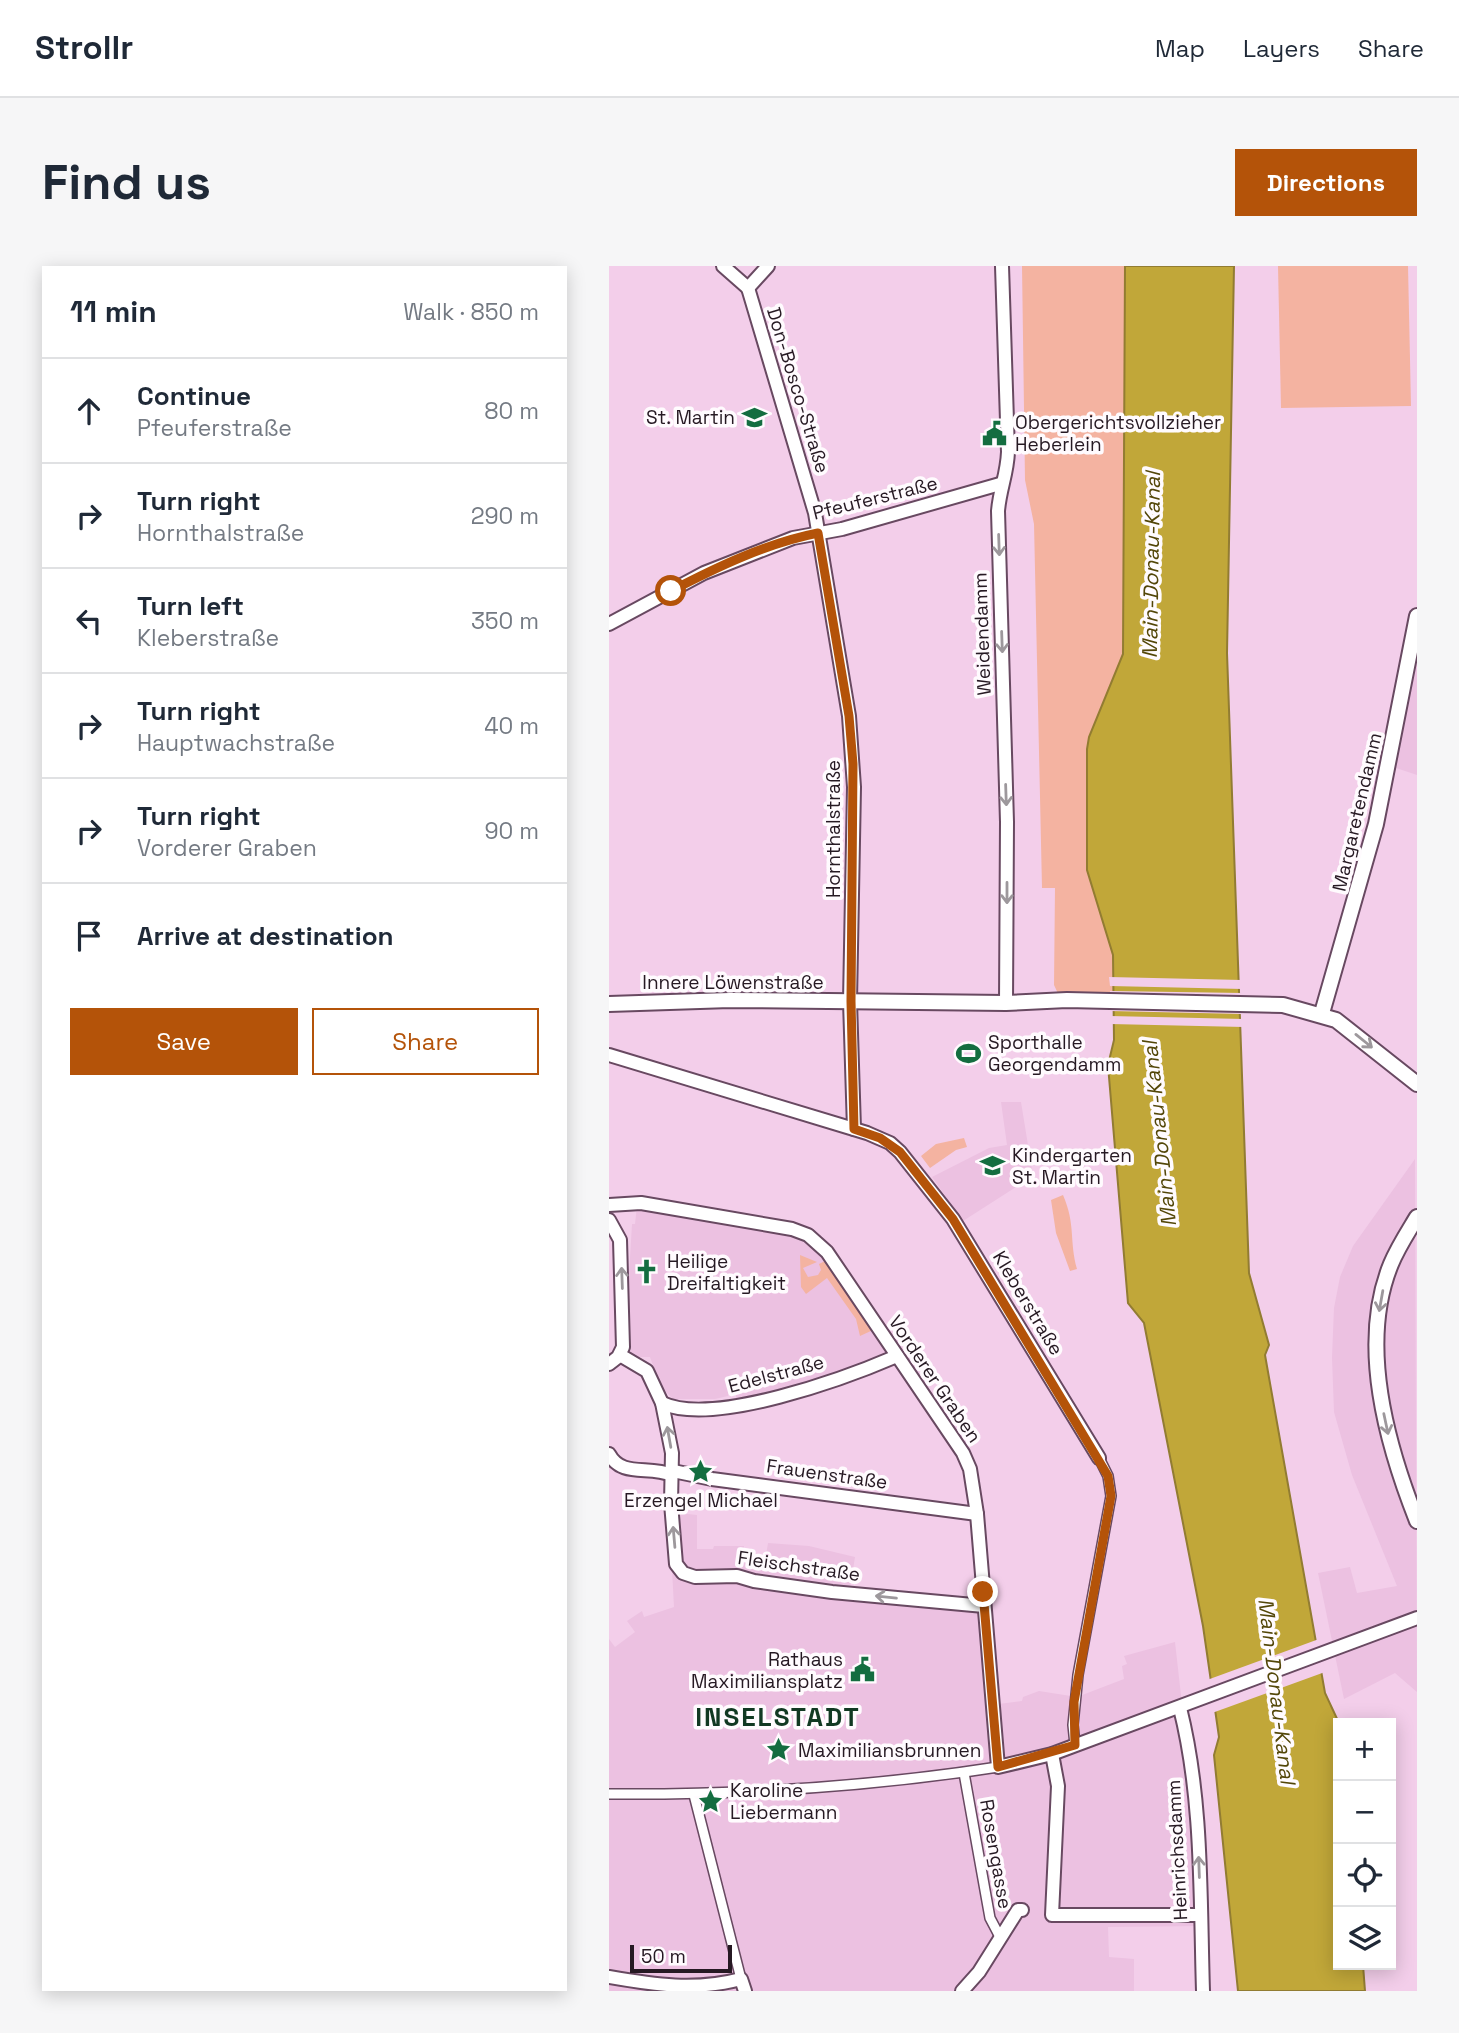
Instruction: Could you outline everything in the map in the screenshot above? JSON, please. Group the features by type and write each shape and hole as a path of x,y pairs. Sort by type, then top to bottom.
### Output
{"street":[{"path":"723,266 748,288"},
{"name":"Don-Bosco-Straße","path":"768,266 748,288 800,461 818,533"},
{"name":"Weidendamm","path":"1002,266 1008,452 1007,474 1000,484 1007,822 1006,1003"},
{"name":"Pfeuferstraße","path":"609,624 704,573 793,538 842,529 1000,484"},
{"name":"Hornthalstraße","path":"818,533 849,716 853,764 851,1001 854,1129"},
{"name":"Margaretendamm","path":"1322,1013 1376,824 1417,616"},
{"name":"Innere Löwenstraße","path":"609,1004 730,1000 1006,1003 1067,1000 1283,1005 1322,1013 1344,1025 1417,1084"},
{"name":"Kleberstraße","path":"609,1055 880,1138 900,1152 953,1219 1108,1476 1111,1496 1074,1702 1075,1745"},
{"name":"Vorderer Graben","path":"609,1205 641,1203 792,1229 808,1235 827,1252 963,1453 970,1469 977,1514 998,1767"},
{"path":"1417,1217 1391,1264 1380,1307 1379,1371 1393,1456 1417,1521"},
{"path":"609,1220 620,1240 620,1355 609,1364"},
{"name":"Fleischstraße","path":"620,1355 647,1371 662,1403 672,1473 676,1564 683,1573 695,1577 737,1576 758,1582 832,1592 983,1606"},
{"name":"Edelstraße","path":"662,1403 679,1408 731,1407 865,1370 897,1356"},
{"name":"Frauenstraße","path":"609,1454 624,1470 654,1468 712,1479 977,1514"},
{"path":"609,1794 694,1795 861,1785 998,1767 1052,1754 1417,1618"},
{"name":"Heinrichsdamm","path":"1179,1708 1191,1766 1198,1831 1203,1991"},
{"path":"1052,1754 1058,1786 1052,1915 1201,1915"},
{"name":"Rosengasse","path":"964,1773 990,1918 1000,1937"},
{"path":"609,1977 681,1988 743,1985 694,1795"},
{"path":"962,1991 979,1972 1018,1910 1022,1910"}],"shaded area":[{"path":"1022,266 1125,266 1123,654 1089,737 1087,749 1087,870 1113,955 1113,1003 1063,1004 1054,985 1055,888 1042,888 1034,524 1025,480"},
{"path":"1278,266 1408,266 1411,406 1281,408"},
{"path":"1417,649 1417,775 1396,768"},
{"name":"Kindergarten St. Martin","path":"1001,1102 1021,1102 1033,1176 963,1221 932,1177 989,1148 1007,1145"},
{"path":"964,1138 967,1147 956,1150 930,1168 921,1156 936,1144"},
{"path":"1415,1159 1417,1692 1395,1673 1344,1699 1318,1573 1350,1567 1357,1593 1397,1586 1352,1475 1334,1412 1334,1308 1340,1277 1353,1246"},
{"path":"1063,1195 1070,1215 1077,1269 1070,1271 1056,1233 1051,1200"},
{"path":"637,1206 791,1233 804,1239 827,1260 888,1354 808,1385 736,1401 736,1390 728,1391 728,1396 715,1399 673,1399 661,1387 650,1357 631,1357 629,1327 626,1326 632,1224 635,1224"},
{"path":"800,1255 817,1262 803,1268 808,1277 818,1275 821,1270 819,1264 827,1260 873,1330 860,1336 856,1319 827,1278 806,1294 801,1287"},
{"path":"669,1512 697,1515 697,1549 744,1546 743,1557 765,1561 768,1543 809,1546 855,1557 848,1600 983,1612 991,1705 1022,1701 1023,1697 1039,1691 1077,1697 1124,1679 1122,1666 1127,1664 1124,1656 1175,1642 1207,1926 1108,1927 1109,1957 1134,1959 1134,1991 609,1991 609,1639 615,1647 635,1632 627,1621 642,1611 644,1617 674,1607"}],"water":[{"name":"Main-Donau-Kanal","path":"1125,266 1234,266 1227,653 1249,1273 1269,1345 1265,1355 1325,1693 1337,1718 1333,1718 1333,1970 1363,1970 1365,1991 1238,1991 1214,1755 1219,1737 1203,1626 1144,1323 1128,1303 1108,1065 1114,1040 1113,955 1087,870 1089,737 1123,654"}],"pier":[{"path":"1109,977 1242,980 1243,989 1110,986"},
{"path":"1110,991 1243,993 1243,1014 1110,1011"},
{"path":"1110,1016 1244,1019 1244,1027 1110,1024"},
{"path":"1319,1639 1325,1672 1212,1713 1207,1680"}],"place":[{"name":"St. Martin","path":"755,417"},
{"name":"Obergerichtsvollzieher Heberlein","path":"995,433"},
{"name":"Sporthalle Georgendamm","path":"968,1053"},
{"name":"Kindergarten St. Martin","path":"992,1166"},
{"name":"Heilige Dreifaltigkeit","path":"647,1272"},
{"name":"Erzengel Michael","path":"701,1472"},
{"name":"Rathaus Maximiliansplatz","path":"863,1670"},
{"name":"Maximiliansbrunnen","path":"778,1750"},
{"name":"Karoline Liebermann","path":"710,1801"}],"district":[{"name":"INSELSTADT","path":"778,1717"}],"route":[{"path":"671,591 704,573 793,538 818,533 849,716 853,764 851,1063 854,1129 880,1138 900,1152 953,1219 1108,1476 1111,1496 1074,1702 1075,1745 1052,1754 998,1767 983,1592"}]}
